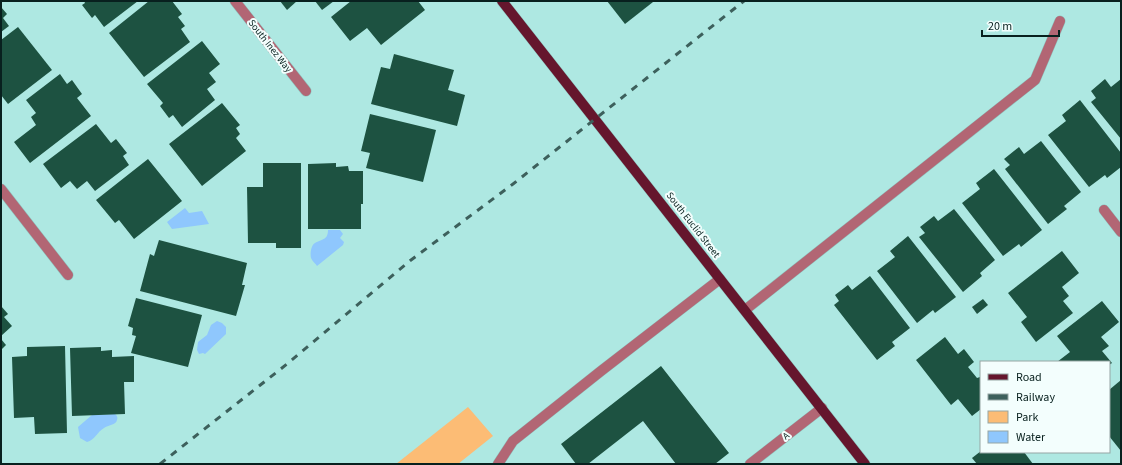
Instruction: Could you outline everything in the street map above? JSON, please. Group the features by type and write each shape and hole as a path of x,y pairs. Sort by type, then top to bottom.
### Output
{"main road":[{"name":"South Euclid Street","path":"502,1 865,464"}],"street":[{"name":"South Inez Way","path":"235,1 306,91"},
{"path":"744,310 1035,80 1060,21"},
{"path":"1,189 68,275"},
{"path":"1104,210 1121,232"},
{"path":"498,464 513,441 720,279"},
{"name":"A","path":"750,464 822,408"}],"green space":[{"path":"468,407 493,436 458,464 396,464"}],"water":[{"path":"185,208 189,213 202,211 209,224 172,229 167,222"},
{"path":"328,230 340,230 343,234 340,238 344,242 343,245 317,266 311,258 312,248 315,243 327,236"},
{"path":"217,321 226,327 226,334 205,354 199,354 197,350 198,342 207,335 211,325"},
{"path":"115,414 117,416 116,422 102,430 92,440 87,442 80,438 78,427 92,415"}],"building":[{"path":"84,1 138,1 104,27 95,15 92,18 82,5 85,3"},
{"path":"149,1 172,1 182,14 178,17 185,26 181,29 190,42 144,77 109,33"},
{"path":"280,1 297,1 287,10"},
{"path":"315,1 334,1 322,10"},
{"path":"351,1 418,1 425,10 381,45 367,28 350,41 331,17"},
{"path":"607,1 652,1 653,2 625,24"},
{"path":"1,7 7,14 3,18 9,26 1,32"},
{"path":"18,27 52,70 8,104 1,95 1,40"},
{"path":"202,41 220,64 209,73 216,82 207,89 215,100 182,127 173,115 169,118 160,106 163,103 147,84"},
{"path":"394,54 454,70 448,90 465,95 457,126 371,104 381,67 390,69"},
{"path":"60,74 67,84 72,80 82,94 77,98 91,116 30,163 14,142 36,125 31,117 36,113 26,100"},
{"path":"1105,79 1111,87 1121,79 1121,139 1091,102 1096,98 1091,91"},
{"path":"1080,100 1121,153 1121,167 1107,178 1105,175 1089,187 1048,135 1066,121 1062,115"},
{"path":"222,103 240,125 236,128 240,134 236,138 246,151 202,186 169,144"},
{"path":"370,114 436,130 423,182 366,168 370,153 361,151"},
{"path":"96,124 111,143 116,139 127,153 123,156 129,165 95,191 87,181 77,189 70,181 61,188 43,164"},
{"path":"1041,141 1081,192 1064,206 1067,209 1048,224 1005,169 1010,165 1004,159 1019,147 1024,154"},
{"path":"148,159 182,201 134,239 119,220 115,223 96,200"},
{"path":"263,163 301,163 301,248 276,248 276,243 248,243 247,187 263,187"},
{"path":"336,163 336,167 348,166 349,171 363,171 361,229 308,229 308,164"},
{"path":"994,169 1042,230 1021,247 1019,244 1003,256 962,203 980,189 976,183"},
{"path":"954,209 995,260 980,273 982,276 963,292 919,237 925,233 920,227 934,216 938,221"},
{"path":"908,236 956,297 935,313 933,310 917,323 877,271 895,257 890,251"},
{"path":"159,240 247,263 242,285 245,285 236,316 140,291 150,254 154,256"},
{"path":"1062,251 1079,273 1062,287 1069,296 1063,301 1073,313 1036,342 1021,322 1027,317 1008,293"},
{"path":"870,276 910,328 892,342 895,346 877,360 834,305 839,301 835,295 848,285 852,290"},
{"path":"136,298 202,315 188,367 131,353 136,336 132,335 133,328 128,326"},
{"path":"983,299 988,305 977,314 972,307"},
{"path":"1102,301 1119,322 1101,337 1109,346 1102,351 1112,363 1110,364 1110,361 1058,361 1070,352 1057,336"},
{"path":"1,306 8,314 4,317 12,326 1,336"},
{"path":"945,337 958,354 964,349 974,362 968,367 977,378 980,377 980,410 972,416 958,399 951,405 916,360"},
{"path":"1,339 6,345 1,350"},
{"path":"65,346 67,433 35,434 34,417 14,418 12,357 27,356 27,347"},
{"path":"101,347 101,351 112,350 112,357 134,356 134,382 124,382 125,414 72,416 70,348"},
{"path":"661,366 729,453 715,464 676,464 643,421 588,464 576,464 561,444"},
{"path":"1121,380 1121,451 1110,437 1110,389"},
{"path":"980,452 980,453 1025,453 1033,464 977,464 972,458"}],"railway":[{"path":"160,464 287,364 411,260 513,184 744,1"}]}
